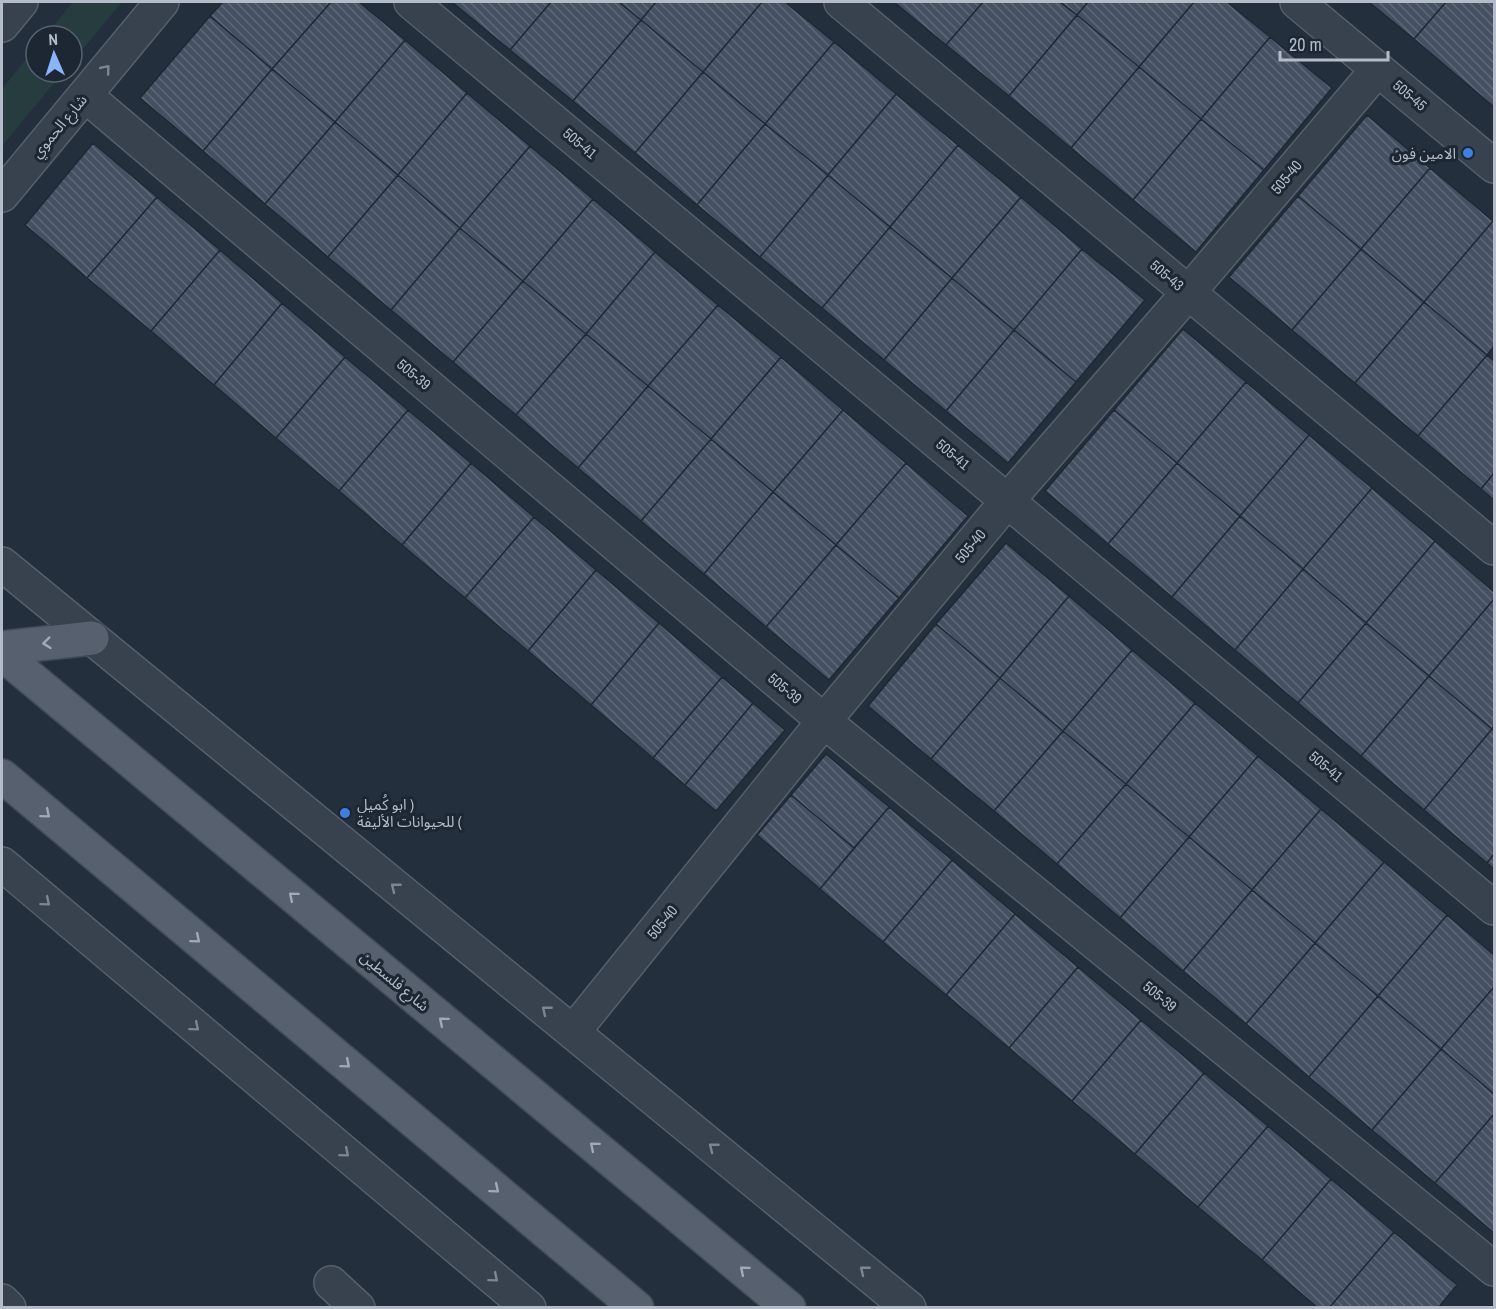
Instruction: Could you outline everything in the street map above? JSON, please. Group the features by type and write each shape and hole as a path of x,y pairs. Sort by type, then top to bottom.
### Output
{"main road":[{"path":"2,648 92,638"},
{"name":"شارع فلسطين","path":"2,654 789,1308"},
{"path":"2,776 637,1308"}],"street":[{"path":"2,25 21,2"},
{"name":"شارع الحموي","path":"2,195 162,2"},
{"name":"505-41","path":"411,2 1494,908"},
{"name":"505-43","path":"840,2 1494,548"},
{"name":"505-45","path":"1297,2 1494,166"},
{"name":"505-40","path":"573,1032 824,721 1008,500 1378,69"},
{"name":"505-39","path":"85,95 824,721 1494,1269"},
{"path":"2,564 909,1308"},
{"path":"2,864 529,1308"},
{"path":"332,1283 358,1308"},
{"path":"2,1301 9,1308"}],"green space":[{"path":"73,2 122,2 84,48 84,24 55,24"},
{"path":"24,62 24,84 53,84 2,146 2,89"}],"building":[{"path":"223,2 331,2 272,69 210,16"},
{"path":"331,2 359,2 405,40 335,122 272,69"},
{"path":"452,2 551,2 510,50"},
{"path":"551,2 619,2 641,20 573,101 510,50"},
{"path":"619,2 656,2 641,20"},
{"path":"656,2 762,2 703,72 641,20"},
{"path":"762,2 785,2 834,42 765,124 703,72"},
{"path":"894,2 983,2 946,45"},
{"path":"983,2 1060,2 1077,15 1009,96 946,45"},
{"path":"1060,2 1088,2 1077,15"},
{"path":"1088,2 1194,2 1139,67 1077,15"},
{"path":"1194,2 1227,2 1270,37 1201,119 1139,67"},
{"path":"1369,2 1446,2 1414,39"},
{"path":"1446,2 1494,2 1494,107 1414,39"},
{"path":"1077,15 1139,67 1071,148 1009,96"},
{"path":"210,16 272,69 203,151 140,98"},
{"path":"641,20 703,72 635,153 573,101"},
{"path":"1270,37 1332,88 1264,170 1201,119"},
{"path":"405,40 467,93 398,175 335,122"},
{"path":"834,42 896,94 828,175 765,124"},
{"path":"1139,67 1201,119 1133,200 1071,148"},
{"path":"272,69 335,122 265,204 203,151"},
{"path":"703,72 765,124 697,205 635,153"},
{"path":"467,93 530,146 460,228 398,175"},
{"path":"896,94 958,145 890,227 828,175"},
{"path":"1367,115 1430,168 1361,249 1298,196"},
{"path":"1201,119 1264,170 1196,252 1133,200"},
{"path":"335,122 398,175 328,257 265,204"},
{"path":"765,124 828,175 760,257 697,205"},
{"path":"93,143 157,197 87,278 25,225"},
{"path":"958,145 1021,197 952,278 890,227"},
{"path":"530,146 593,199 523,281 460,228"},
{"path":"1430,168 1493,221 1424,302 1361,249"},
{"path":"398,175 460,228 391,310 328,257"},
{"path":"828,175 890,227 822,308 760,257"},
{"path":"1298,196 1361,249 1292,330 1229,277"},
{"path":"157,197 220,250 151,331 87,278"},
{"path":"1021,197 1082,249 1014,330 952,278"},
{"path":"593,199 655,252 586,334 523,281"},
{"path":"1493,221 1494,346 1487,355 1424,302"},
{"path":"890,227 952,278 884,360 822,308"},
{"path":"460,228 523,281 453,362 391,310"},
{"path":"1082,249 1145,300 1076,382 1014,330"},
{"path":"1361,249 1424,302 1355,383 1292,330"},
{"path":"220,250 282,303 214,385 151,331"},
{"path":"655,252 718,305 648,386 586,334"},
{"path":"952,278 1014,330 946,411 884,360"},
{"path":"523,281 586,334 516,415 453,362"},
{"path":"1424,302 1487,355 1418,436 1355,383"},
{"path":"282,303 345,357 276,438 214,385"},
{"path":"718,305 781,357 711,439 648,386"},
{"path":"1183,329 1246,382 1177,463 1114,410"},
{"path":"1014,330 1076,382 1008,463 946,411"},
{"path":"586,334 648,386 578,468 516,415"},
{"path":"1487,355 1494,361 1494,473 1481,489 1418,436"},
{"path":"345,357 408,410 339,491 276,438"},
{"path":"781,357 843,410 773,492 711,439"},
{"path":"1246,382 1309,435 1240,516 1177,463"},
{"path":"648,386 711,439 641,521 578,468"},
{"path":"408,410 471,463 402,545 339,491"},
{"path":"843,410 906,463 836,545 773,492"},
{"path":"1114,410 1177,463 1108,544 1045,491"},
{"path":"1309,435 1372,488 1303,569 1240,516"},
{"path":"711,439 773,492 704,574 641,521"},
{"path":"471,463 534,517 465,598 402,545"},
{"path":"906,463 968,516 899,598 836,545"},
{"path":"1177,463 1240,516 1172,597 1108,544"},
{"path":"1494,473 1494,500 1481,489"},
{"path":"1372,488 1435,541 1366,623 1303,569"},
{"path":"773,492 836,545 766,627 704,574"},
{"path":"1240,516 1303,569 1235,650 1172,597"},
{"path":"534,517 596,570 528,651 465,598"},
{"path":"1435,541 1494,592 1494,599 1429,676 1366,623"},
{"path":"1006,543 1069,596 1000,678 936,624"},
{"path":"836,545 899,598 829,680 766,627"},
{"path":"1303,569 1366,623 1298,703 1235,650"},
{"path":"596,570 659,623 591,705 528,651"},
{"path":"1069,596 1132,650 1063,731 1000,678"},
{"path":"1494,599 1494,726 1492,729 1429,676"},
{"path":"659,623 722,677 653,758 591,705"},
{"path":"1366,623 1429,676 1361,756 1298,703"},
{"path":"936,624 1000,678 931,759 868,706"},
{"path":"1132,650 1195,703 1126,784 1063,731"},
{"path":"1429,676 1492,729 1424,810 1361,756"},
{"path":"722,677 753,703 685,785 653,758"},
{"path":"1000,678 1063,731 994,811 931,759"},
{"path":"753,703 785,730 716,811 685,785"},
{"path":"1195,703 1258,756 1189,837 1126,784"},
{"path":"1492,729 1494,730 1494,854 1487,863 1424,810"},
{"path":"1063,731 1126,784 1057,864 994,811"},
{"path":"826,754 889,807 854,848 791,795"},
{"path":"1258,756 1321,809 1252,890 1189,837"},
{"path":"1126,784 1189,837 1120,918 1057,864"},
{"path":"791,795 854,848 820,889 757,835"},
{"path":"889,807 952,860 883,942 820,889"},
{"path":"1321,809 1384,862 1315,943 1252,890"},
{"path":"1189,837 1252,890 1183,971 1120,918"},
{"path":"1494,854 1494,869 1487,863"},
{"path":"952,860 1015,914 946,995 883,942"},
{"path":"1384,862 1447,915 1378,996 1315,943"},
{"path":"1252,890 1315,943 1246,1024 1183,971"},
{"path":"1015,914 1078,967 1009,1048 946,995"},
{"path":"1447,915 1494,955 1494,987 1441,1049 1378,996"},
{"path":"1315,943 1378,996 1309,1077 1246,1024"},
{"path":"1078,967 1141,1020 1072,1101 1009,1048"},
{"path":"1494,987 1494,1094 1441,1049"},
{"path":"1378,996 1441,1049 1372,1130 1309,1077"},
{"path":"1141,1020 1204,1073 1135,1154 1072,1101"},
{"path":"1441,1049 1494,1094 1494,1114 1435,1183 1372,1130"},
{"path":"1204,1073 1268,1126 1198,1207 1135,1154"},
{"path":"1494,1114 1494,1233 1435,1183"},
{"path":"1268,1126 1331,1179 1262,1260 1198,1207"},
{"path":"1331,1179 1394,1232 1329,1308 1318,1308 1262,1260"},
{"path":"1394,1232 1457,1285 1438,1308 1329,1308"}],"place":[{"name":"الامين فون","path":"1468,153"},
{"name":"ابو كُميل ) للحيوانات الأليفة (","path":"345,813"}]}
